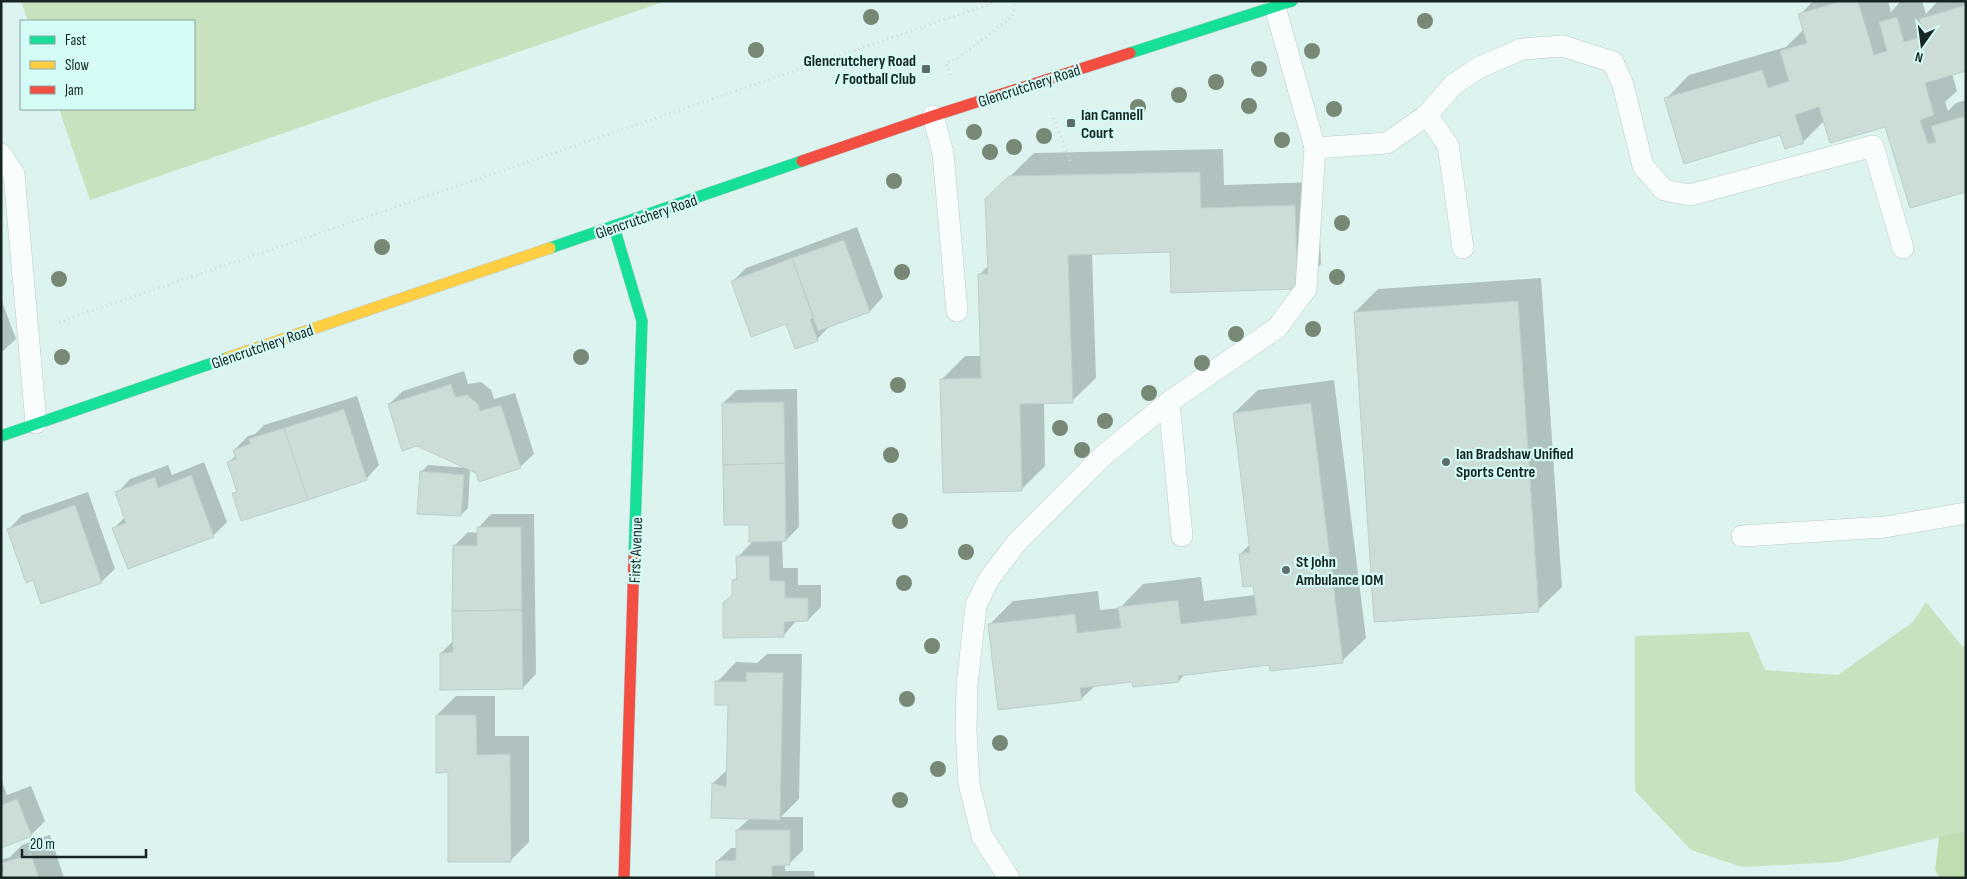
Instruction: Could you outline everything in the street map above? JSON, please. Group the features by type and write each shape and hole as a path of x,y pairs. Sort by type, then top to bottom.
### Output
{"main road":[{"name":"Glencrutchery Road","path":"1,436 614,227 932,116 1284,4"},
{"name":"First Avenue","path":"614,227 642,322 624,878"}],"lane":[{"path":"1009,878 982,836 969,784 966,731 967,685 976,605 989,579 1017,542 1103,456 1169,402 1277,328 1306,289 1315,148 1284,4"},
{"path":"1315,148 1387,143 1427,115 1453,85 1478,68 1522,50 1563,46 1613,62 1623,85 1643,166 1664,190 1690,195 1874,146 1903,248"},
{"path":"1427,115 1448,145 1463,248"},
{"path":"932,116 943,153 957,311"},
{"path":"1,154 14,174 36,423"},
{"path":"1169,402 1182,536"},
{"path":"1742,536 1885,527 1966,513"}],"path":[{"path":"28,333 998,1"},
{"path":"952,81 946,63 958,58 1012,16 1016,1"},
{"path":"1053,118 1071,162"}],"green space":[{"path":"21,1 666,1 90,200 59,110 195,110 195,20 28,20"},
{"path":"1926,602 1962,646 1966,646 1966,831 1838,862 1742,867 1691,850 1635,791 1635,636 1749,632 1765,670 1838,675 1913,622"},
{"path":"1966,831 1966,878 1940,878 1935,870 1939,837"}],"building":[{"path":"1842,1 1858,1 1874,55 1887,51 1879,22 1897,17 1904,42 1924,36 1919,19 1966,5 1966,71 1925,83 1934,115 1920,120 1928,144 1936,142 1931,126 1966,116 1966,192 1910,208 1885,127 1830,143 1819,107 1795,115 1804,143 1785,149 1780,135 1684,164 1664,98 1762,70 1768,88 1789,81 1780,51 1807,43 1798,14"},
{"path":"1200,172 1201,208 1295,205 1298,289 1171,293 1170,252 1068,255 1073,403 1020,404 1022,491 943,493 940,379 981,378 978,274 988,274 985,199 1009,176"},
{"path":"844,240 870,312 818,331 792,258"},
{"path":"792,258 814,318 810,319 818,341 795,349 786,324 751,337 731,281"},
{"name":"Ian Bradshaw Unified Sports Centre","path":"1518,301 1539,612 1374,622 1354,312"},
{"path":"451,384 455,397 467,395 478,404 480,411 501,405 521,468 479,482 476,473 417,446 402,451 388,404"},
{"path":"784,402 785,463 723,465 722,403"},
{"name":"St John Ambulance IOM","path":"1311,403 1343,663 1270,671 1269,665 1178,676 1179,682 1133,687 1132,682 1080,688 1082,700 998,710 988,624 1075,614 1077,633 1121,628 1118,607 1178,600 1181,624 1257,615 1253,586 1243,587 1239,554 1250,552 1233,413"},
{"path":"344,409 367,480 308,500 284,428"},
{"path":"284,428 308,500 241,521 232,493 237,492 227,462 236,459 233,450 250,444 249,439"},
{"path":"785,463 786,541 749,542 749,525 724,525 723,465"},
{"path":"420,471 464,475 461,516 417,514"},
{"path":"191,475 214,537 128,569 112,528 126,523 115,492 155,477 158,488"},
{"path":"75,505 102,583 41,604 33,580 26,583 7,529"},
{"path":"477,527 521,527 522,610 452,611 453,545 477,546"},
{"path":"736,556 769,556 770,581 785,581 785,598 808,598 808,621 784,622 784,637 723,638 723,603 732,595 732,580 737,580"},
{"path":"522,610 523,689 440,690 440,653 453,652 452,611"},
{"path":"746,672 783,673 780,820 711,818 712,783 726,787 728,705 715,705 715,681 746,682"},
{"path":"436,715 476,715 477,755 510,754 511,862 448,862 448,772 436,773"},
{"path":"17,799 32,836 1,848 1,805"},
{"path":"736,830 790,830 790,865 772,866 772,878 716,878 716,861 736,860"},
{"path":"31,854 39,878 1,878 1,872 4,871 2,863"}],"traffic: fast":[{"path":"1130,53 1292,1"},
{"path":"550,248 802,161"},
{"path":"614,227 642,321 634,558"},
{"path":"1,436 227,358"}],"traffic: slow":[{"path":"227,358 550,248"}],"traffic: jam":[{"path":"802,161 933,116 1130,53"},
{"path":"624,878 634,558"}],"place":[{"name":"Glencrutchery Road / Football Club","path":"926,69"},
{"name":"Ian Cannell Court","path":"1071,123"},
{"name":"Ian Bradshaw Unified Sports Centre","path":"1446,462"},
{"name":"St John Ambulance IOM","path":"1286,570"}]}
